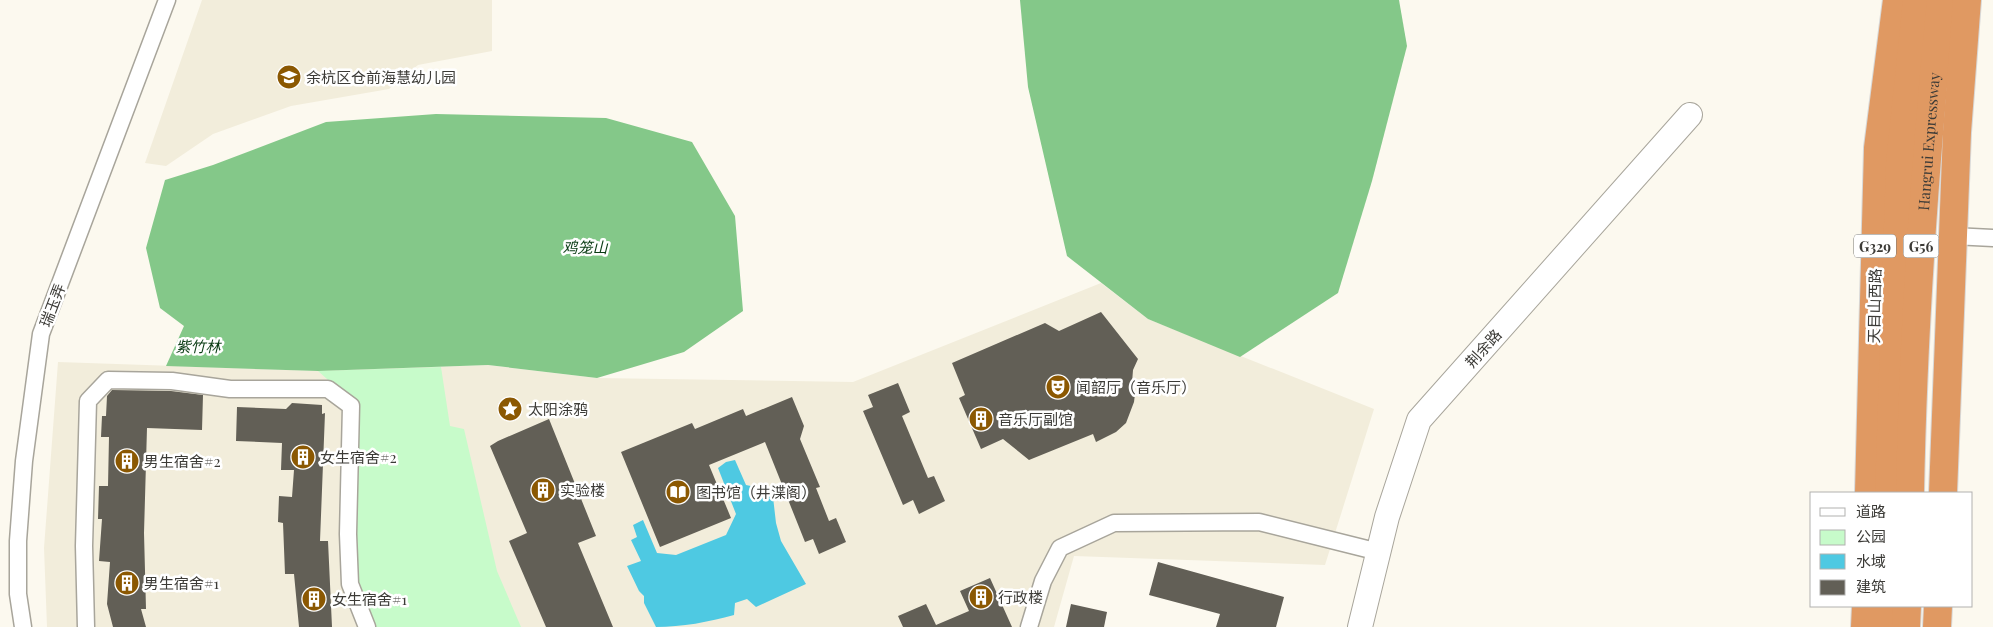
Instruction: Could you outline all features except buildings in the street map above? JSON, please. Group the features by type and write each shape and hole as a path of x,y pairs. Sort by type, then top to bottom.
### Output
{"highway":[{"name":"天目山西路","path":"1869,492 1878,148 1898,0"},
{"name":"Hangrui Expressway","path":"1889,492 1900,164 1917,0"},
{"name":"Hangrui Expressway","path":"1910,492 1911,426 1927,137 1940,0"},
{"path":"1943,492 1957,132 1968,0"},
{"path":"1865,627 1866,607"},
{"path":"1885,607 1885,627"},
{"path":"1906,627 1907,607"},
{"path":"1937,627 1938,607"}],"main road":[{"name":"荆余路","path":"1360,627 1387,517 1419,420 1690,115"}],"street":[{"name":"瑞玉弄","path":"23,627 18,594 18,541 24,460 42,334 167,0"},
{"path":"1953,236 1993,238"},
{"path":"86,627 84,546 88,401 108,380 172,381 230,389 328,389 351,406 348,534 350,584 368,627"},
{"path":"1030,627 1043,581 1060,548 1114,523 1258,522 1378,552"}],"shaded area":[{"name":"余杭区仓前海慧幼儿园","path":"202,0 492,0 492,51 418,65 389,89 291,106 213,134 166,166 145,163"},
{"path":"1101,283 1148,319 1374,409 1325,565 1074,556 1054,627 47,627 44,548 58,362 318,371 488,365 597,378 853,382"}],"green space":[{"path":"1020,0 1399,0 1407,46 1372,181 1338,293 1240,357 1148,319 1067,256 1028,87"},
{"name":"鸡笼山","path":"436,114 606,118 692,142 735,216 743,311 684,352 597,378 488,365 318,371 166,366 184,326 160,308 146,248 165,180 213,165 326,122"},
{"path":"441,367 450,426 464,429 497,571 521,627 373,627 355,583 355,404 318,371"}],"water":[{"path":"735,460 746,485 765,489 773,497 776,523 781,541 806,584 756,607 747,599 735,603 734,615 695,624 656,627 644,603 644,596 639,591 627,566 641,561 631,540 637,537 633,525 643,520 657,553 676,555 726,535 736,514 718,468 726,462"}],"place":[{"name":"余杭区仓前海慧幼儿园","path":"289,77"},
{"name":"闻韶厅（音乐厅）","path":"1058,387"},
{"name":"太阳涂鸦","path":"510,409"},
{"name":"音乐厅副馆","path":"981,419"},
{"name":"女生宿舍#2","path":"303,457"},
{"name":"男生宿舍#2","path":"127,461"},
{"name":"实验楼","path":"543,490"},
{"name":"图书馆（井渫阁）","path":"678,492"},
{"name":"男生宿舍#1","path":"127,583"},
{"name":"行政楼","path":"981,597"},
{"name":"女生宿舍#1","path":"314,599"}],"park label":[{"name":"紫竹林","path":"198,346"}]}
